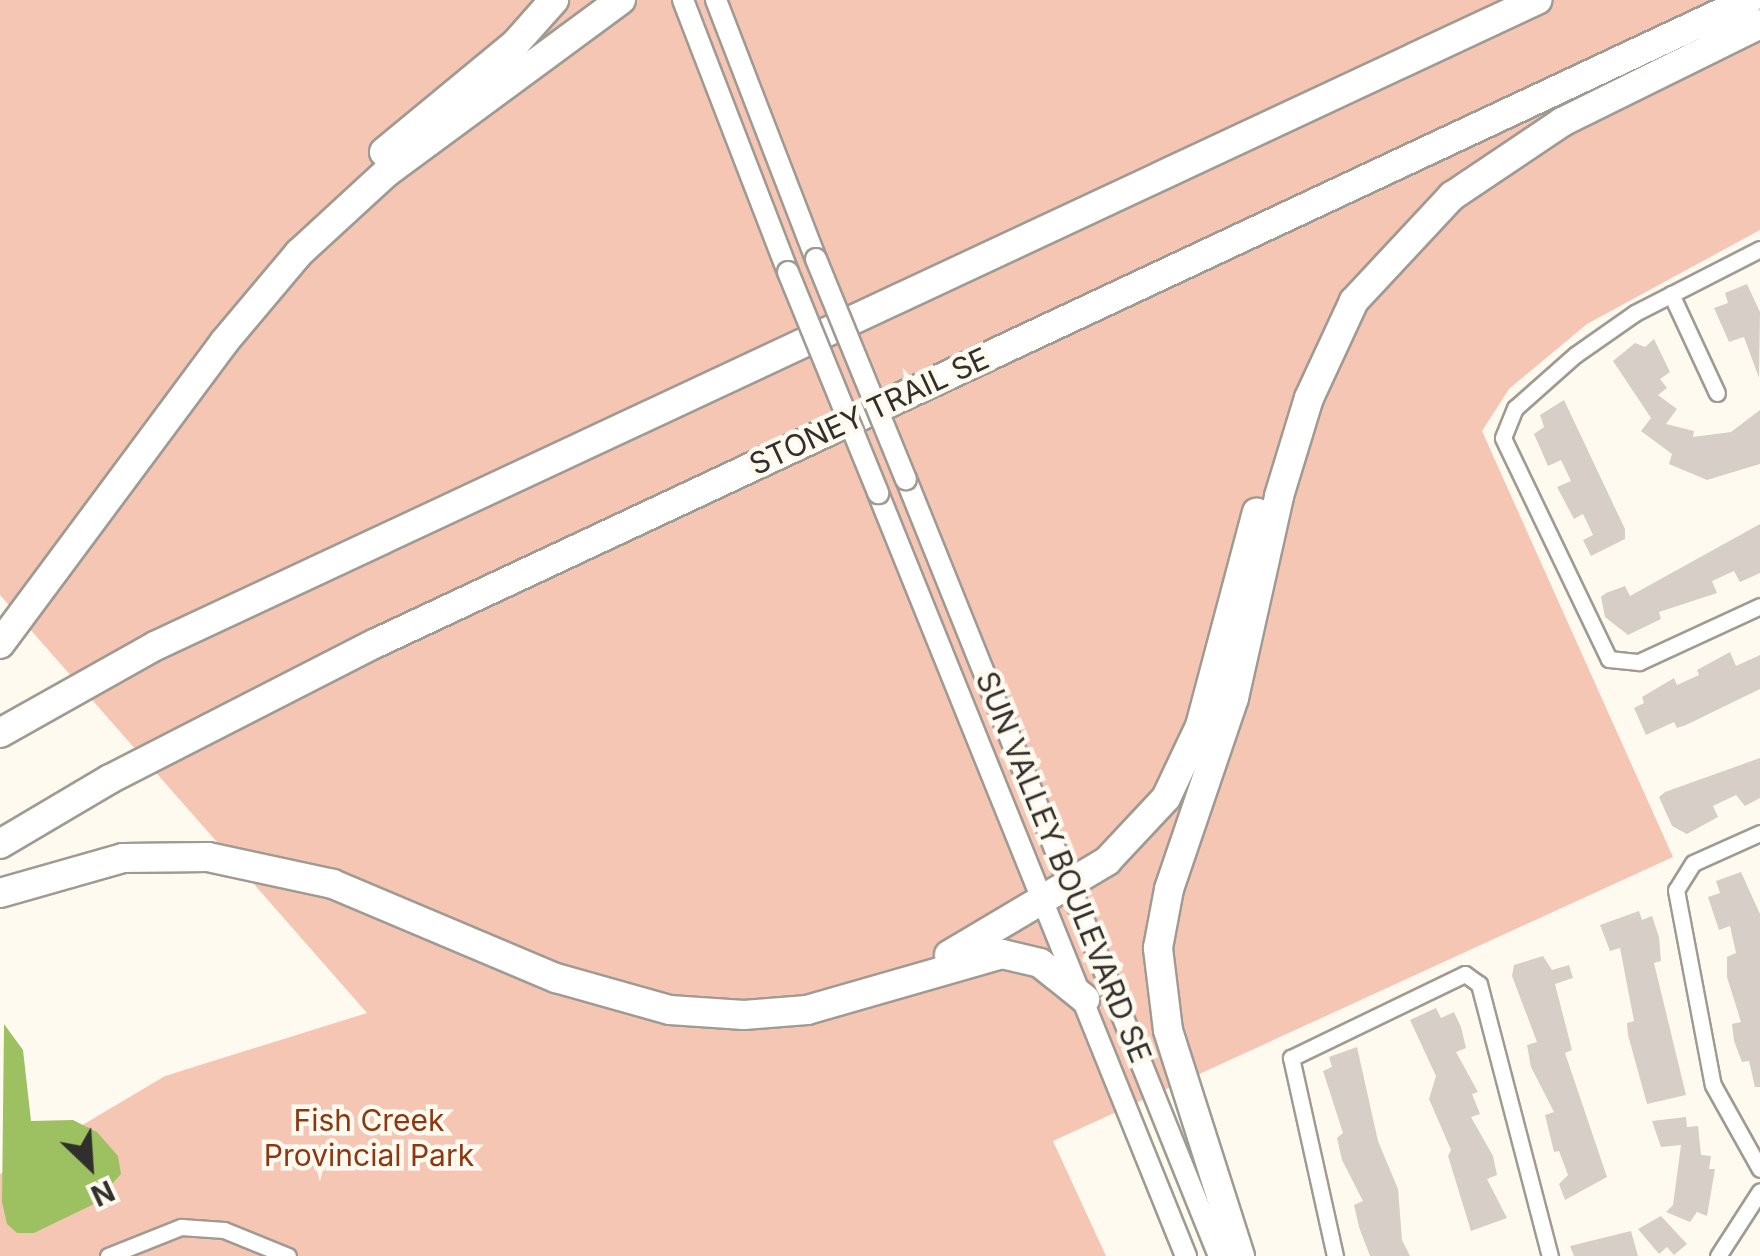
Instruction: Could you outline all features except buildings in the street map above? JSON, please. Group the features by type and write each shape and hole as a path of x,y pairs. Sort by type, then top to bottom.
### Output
{"highway":[{"path":"0,644 263,283 337,196 515,44 554,0"},
{"path":"225,340 299,253 365,190 622,0"},
{"path":"0,733 155,646 1537,0"},
{"name":"STONEY TRAIL SE","path":"0,844 356,652 1749,0"},
{"path":"896,984 1070,884 1134,838 1183,769 1277,447 1306,380 1354,301 1415,229 1481,173 1562,122 1760,24"},
{"path":"1240,1256 1168,1030 1159,934 1234,698 1293,442 1354,301"},
{"path":"0,893 124,858 208,857 333,884 556,978 660,1009 791,1012 1008,954 1048,968 1085,999"}],"main road":[{"name":"SUN VALLEY BOULEVARD SE","path":"683,0 788,272 1186,1256"},
{"name":"SUN VALLEY BOULEVARD SE","path":"716,0 816,259 1219,1256"}],"street":[{"path":"1760,249 1670,294 1545,379 1508,416 1503,438 1609,659 1639,662 1760,606"},
{"path":"1670,294 1717,392"},
{"path":"1760,832 1693,864 1676,890 1713,1085 1732,1130 1760,1169"},
{"path":"1336,1256 1291,1058 1465,974 1479,984 1550,1256"},
{"path":"1718,1256 1760,1191"},
{"path":"108,1256 181,1227 224,1230 288,1256"}],"green space":[{"name":"Fish Creek Provincial Park","path":"0,0 1760,0 1760,230 1587,324 1509,389 1482,431 1673,857 1053,1141 1106,1256 0,1256 0,1174 165,1076 367,1013 0,595"}],"shaded area":[{"path":"4,1024 23,1050 31,1121 73,1120 97,1132 118,1156 121,1174 94,1204 34,1233 17,1233 7,1224 2,1202"}]}
